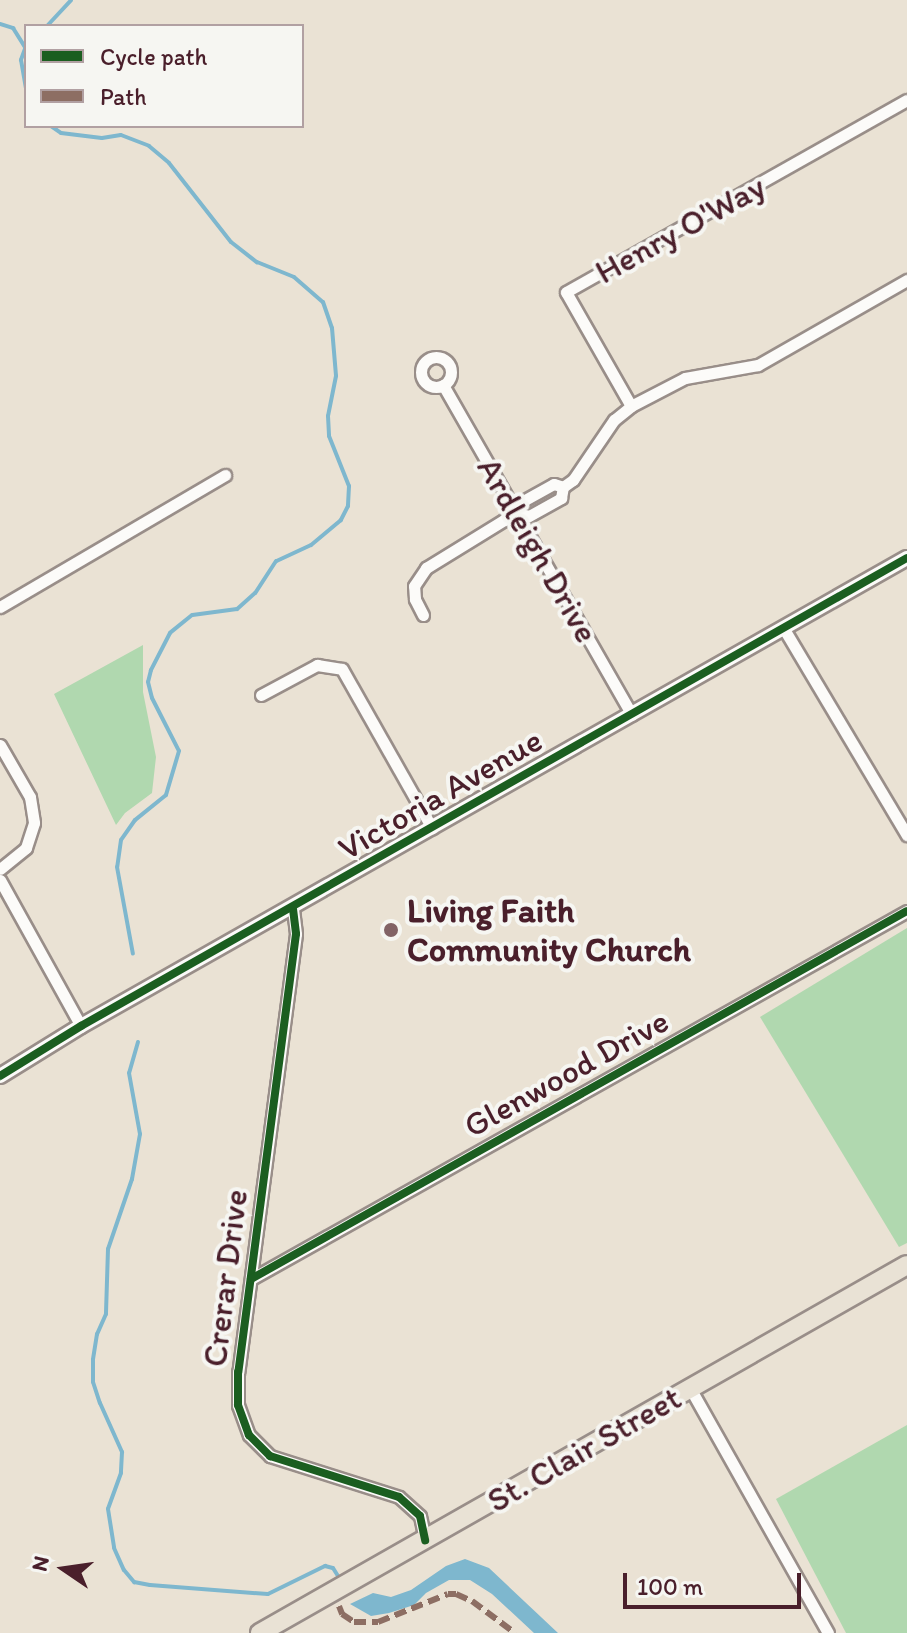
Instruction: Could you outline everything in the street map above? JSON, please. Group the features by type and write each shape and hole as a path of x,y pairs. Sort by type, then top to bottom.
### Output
{"main road":[{"name":"St. Clair Street","path":"260,1633 907,1265"}],"street":[{"name":"Henry O'Way","path":"631,406 566,292 907,100"},
{"path":"423,615 415,599 418,575 515,512 523,501 554,484 563,487 586,465 614,420 631,406 685,378 758,365 907,280"},
{"name":"Ardleigh Drive","path":"443,385 632,715"},
{"path":"0,607 225,475"},
{"name":"Victoria Avenue","path":"0,1076 81,1026 293,909 907,558"},
{"path":"784,629 907,835"},
{"path":"261,695 317,665 342,669 432,828"},
{"path":"0,745 33,804 34,823 26,848 0,869"},
{"path":"0,880 81,1026"},
{"name":"Crerar Drive","path":"293,909 296,934 237,1389 242,1420 249,1435 270,1456 283,1463 399,1497 420,1516 425,1540"},
{"name":"Glenwood Drive","path":"251,1279 907,911"},
{"path":"690,1388 828,1633"}],"green space":[{"path":"143,645 143,692 156,757 152,793 125,813 116,825 54,694"},
{"path":"907,928 907,1243 899,1247 760,1017"},
{"path":"907,1425 907,1633 846,1633 776,1499"}],"water":[{"path":"465,1559 489,1568 558,1633 534,1633 492,1594 470,1580 449,1580 426,1593 414,1605 389,1613 371,1616 350,1604 373,1593 391,1597 411,1590 446,1566"}],"waterway":[{"path":"49,24 71,0"},
{"path":"0,24 13,28 24,45"},
{"path":"24,52 21,60 24,77"},
{"path":"54,128 61,133 102,138 121,135 149,146 169,163 231,242 257,262 294,277 323,302 332,328 336,376 328,416 329,436 349,486 348,506 341,520 311,545 276,561 255,593 237,609 192,615 170,633 151,670 148,682 152,698 179,751 166,795 135,820 121,840 117,867 133,954"},
{"path":"138,1042 129,1073 140,1134 132,1179 108,1249 106,1314 97,1334 93,1360 93,1382 122,1452 121,1473 108,1509 114,1548 124,1570 134,1582 150,1585 268,1594 325,1566 333,1568 341,1581"}],"marked path":[{"path":"339,1606 342,1614 354,1622 378,1622 448,1594 456,1594 472,1601 515,1633"}],"cycle path":[{"path":"0,1076 81,1026 907,558"},
{"path":"293,909 296,934 238,1372 238,1405 249,1435 270,1456 399,1497 420,1516 425,1540"},
{"path":"251,1279 907,911"}],"place":[{"name":"Living Faith Community Church","path":"391,930"}]}
